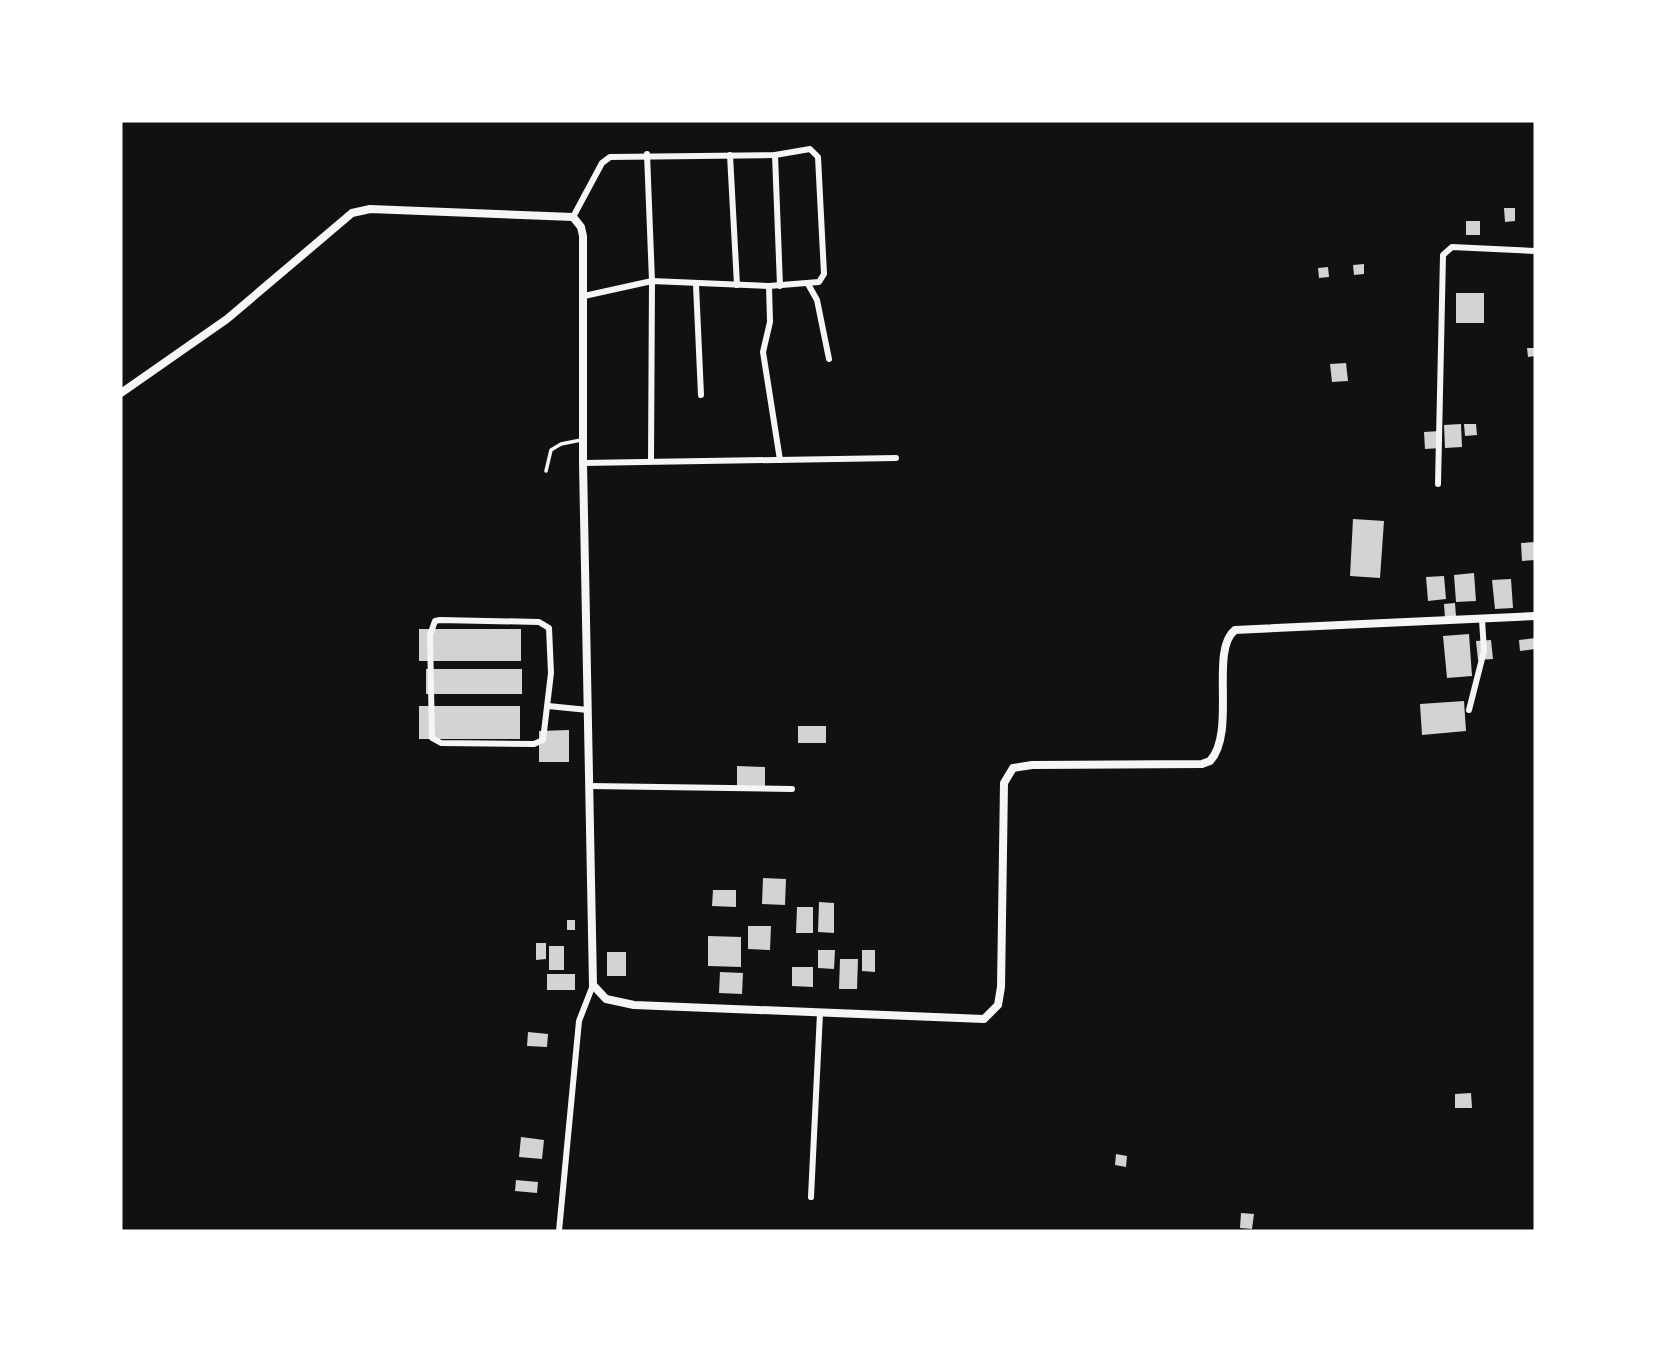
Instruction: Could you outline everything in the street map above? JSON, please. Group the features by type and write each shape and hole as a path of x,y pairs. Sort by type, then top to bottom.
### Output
{"street":[{"path":"573,217 605,160 647,155 775,155 810,149 818,157 824,274 819,282 769,286 696,285 652,281 584,296"},
{"path":"647,155 652,281 651,461"},
{"path":"730,155 737,285"},
{"path":"775,155 779,286"},
{"path":"121,393 227,319 352,213 370,209 573,217 582,227 583,463 593,985 579,1021 559,1231"},
{"path":"1438,484 1443,255 1452,247 1535,251"},
{"path":"808,284 817,300 829,359"},
{"path":"696,285 701,395"},
{"path":"769,286 770,322 763,352 780,460"},
{"path":"583,463 896,458"},
{"path":"593,985 607,999 634,1004 977,1020 991,1014 998,1005 1001,987 1004,782 1013,768 1032,765 1202,765 1210,761 1222,735 1226,652 1230,634 1235,630 1535,616"},
{"path":"1469,710 1484,651 1482,620"},
{"path":"435,621 545,624 550,638 548,706 544,738 534,744 435,741 431,732 429,709 430,635 435,621"},
{"path":"548,706 588,710"},
{"path":"590,786 792,789"},
{"path":"811,1198 820,1013"}],"lane":[{"path":"546,471 548,457 556,446 583,439"}],"building":[{"path":"1504,208 1515,208 1515,221 1505,222"},
{"path":"1466,221 1480,221 1480,235 1466,235"},
{"path":"1364,264 1364,274 1354,275 1353,265"},
{"path":"1328,267 1329,277 1319,278 1318,268"},
{"path":"1456,293 1484,293 1484,323 1456,323"},
{"path":"1527,348 1535,348 1535,356 1528,357"},
{"path":"1346,363 1348,381 1332,382 1330,364"},
{"path":"1461,424 1462,447 1445,448 1444,425"},
{"path":"1464,424 1476,424 1477,435 1465,436"},
{"path":"1440,431 1441,448 1425,449 1424,432"},
{"path":"1353,519 1384,521 1380,578 1350,576"},
{"path":"1535,542 1535,560 1522,561 1521,543"},
{"path":"1474,573 1476,601 1456,602 1454,575"},
{"path":"1444,576 1446,599 1428,601 1426,577"},
{"path":"1511,579 1513,608 1495,609 1492,580"},
{"path":"1455,603 1456,617 1445,618 1444,604"},
{"path":"419,629 521,629 521,661 419,661"},
{"path":"1469,634 1472,676 1447,678 1443,636"},
{"path":"1535,638 1535,649 1520,651 1519,640"},
{"path":"1491,640 1493,659 1478,660 1476,641"},
{"path":"426,669 522,669 522,694 426,694"},
{"path":"1464,701 1466,731 1422,735 1420,704"},
{"path":"419,706 520,706 520,739 419,739"},
{"path":"798,726 826,726 826,743 798,743"},
{"path":"569,730 569,762 539,762 539,731"},
{"path":"737,766 765,767 765,788 737,787"},
{"path":"763,878 786,879 785,905 762,904"},
{"path":"713,890 736,890 736,907 712,906"},
{"path":"819,902 834,903 834,933 818,932"},
{"path":"797,907 813,907 813,933 796,933"},
{"path":"567,920 575,920 575,930 567,930"},
{"path":"748,926 771,926 770,950 748,949"},
{"path":"708,936 741,937 741,967 708,966"},
{"path":"536,943 546,943 546,959 536,960"},
{"path":"549,946 564,946 564,970 549,970"},
{"path":"818,950 835,950 834,969 818,968"},
{"path":"862,950 875,950 875,972 862,971"},
{"path":"607,952 626,952 626,976 607,976"},
{"path":"840,959 858,959 857,989 839,989"},
{"path":"792,967 813,967 813,987 792,986"},
{"path":"720,972 743,973 742,994 719,993"},
{"path":"547,974 575,974 575,990 547,990"},
{"path":"528,1032 548,1034 547,1047 527,1046"},
{"path":"1471,1093 1472,1108 1455,1108 1455,1094"},
{"path":"521,1137 544,1140 542,1159 519,1157"},
{"path":"1116,1154 1127,1156 1126,1167 1115,1165"},
{"path":"516,1180 538,1182 537,1193 515,1191"},
{"path":"1241,1213 1254,1214 1252,1229 1240,1228"}]}
